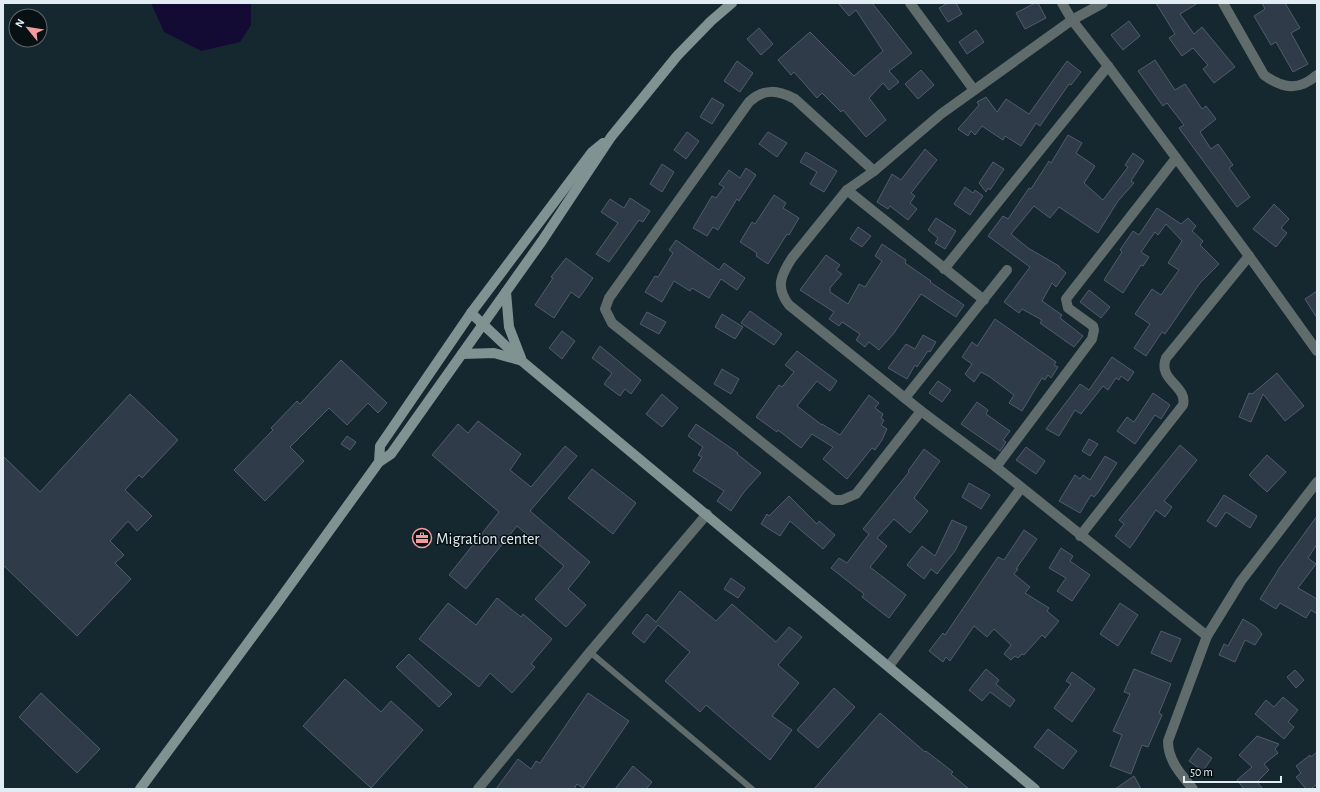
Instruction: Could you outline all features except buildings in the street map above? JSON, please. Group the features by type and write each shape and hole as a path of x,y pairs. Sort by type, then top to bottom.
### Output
{"street":[{"path":"140,789 379,462 391,454 506,292 611,137 677,56 711,21 732,3"},
{"path":"910,3 974,90"},
{"path":"1062,3 1072,20 1250,256 1317,351"},
{"path":"1103,3 1072,20 941,114 874,171 847,190 792,258 785,269 780,287 789,304 921,411 996,467 1080,536 1207,636"},
{"path":"1222,3 1264,75 1275,82 1288,86 1298,86 1306,83 1317,75"},
{"path":"944,269 1108,66"},
{"path":"874,171 794,99 773,90 762,92 749,102 609,298 605,309 612,323 834,500 842,500 856,494 921,411"},
{"path":"379,462 380,446 471,313 592,152 611,137"},
{"path":"996,467 1092,339 1094,330 1093,326 1068,308 1066,299 1176,158"},
{"path":"847,190 984,300"},
{"path":"1080,536 1184,405 1184,397 1165,371 1164,364 1166,358 1250,256"},
{"path":"905,398 1007,270"},
{"path":"506,292 509,328 523,362"},
{"path":"471,313 523,362 1035,789"},
{"path":"462,354 494,353 523,362"},
{"path":"1193,789 1173,763 1168,749 1168,741 1207,636 1241,581 1317,482"},
{"path":"889,666 1021,488"},
{"path":"478,789 590,652 707,514"}],"lane":[{"path":"590,652 752,789"}],"shaded area":[{"path":"151,3 251,3 251,25 240,42 201,51 164,32"}],"place":[{"name":"Migration center","path":"422,538"}]}
